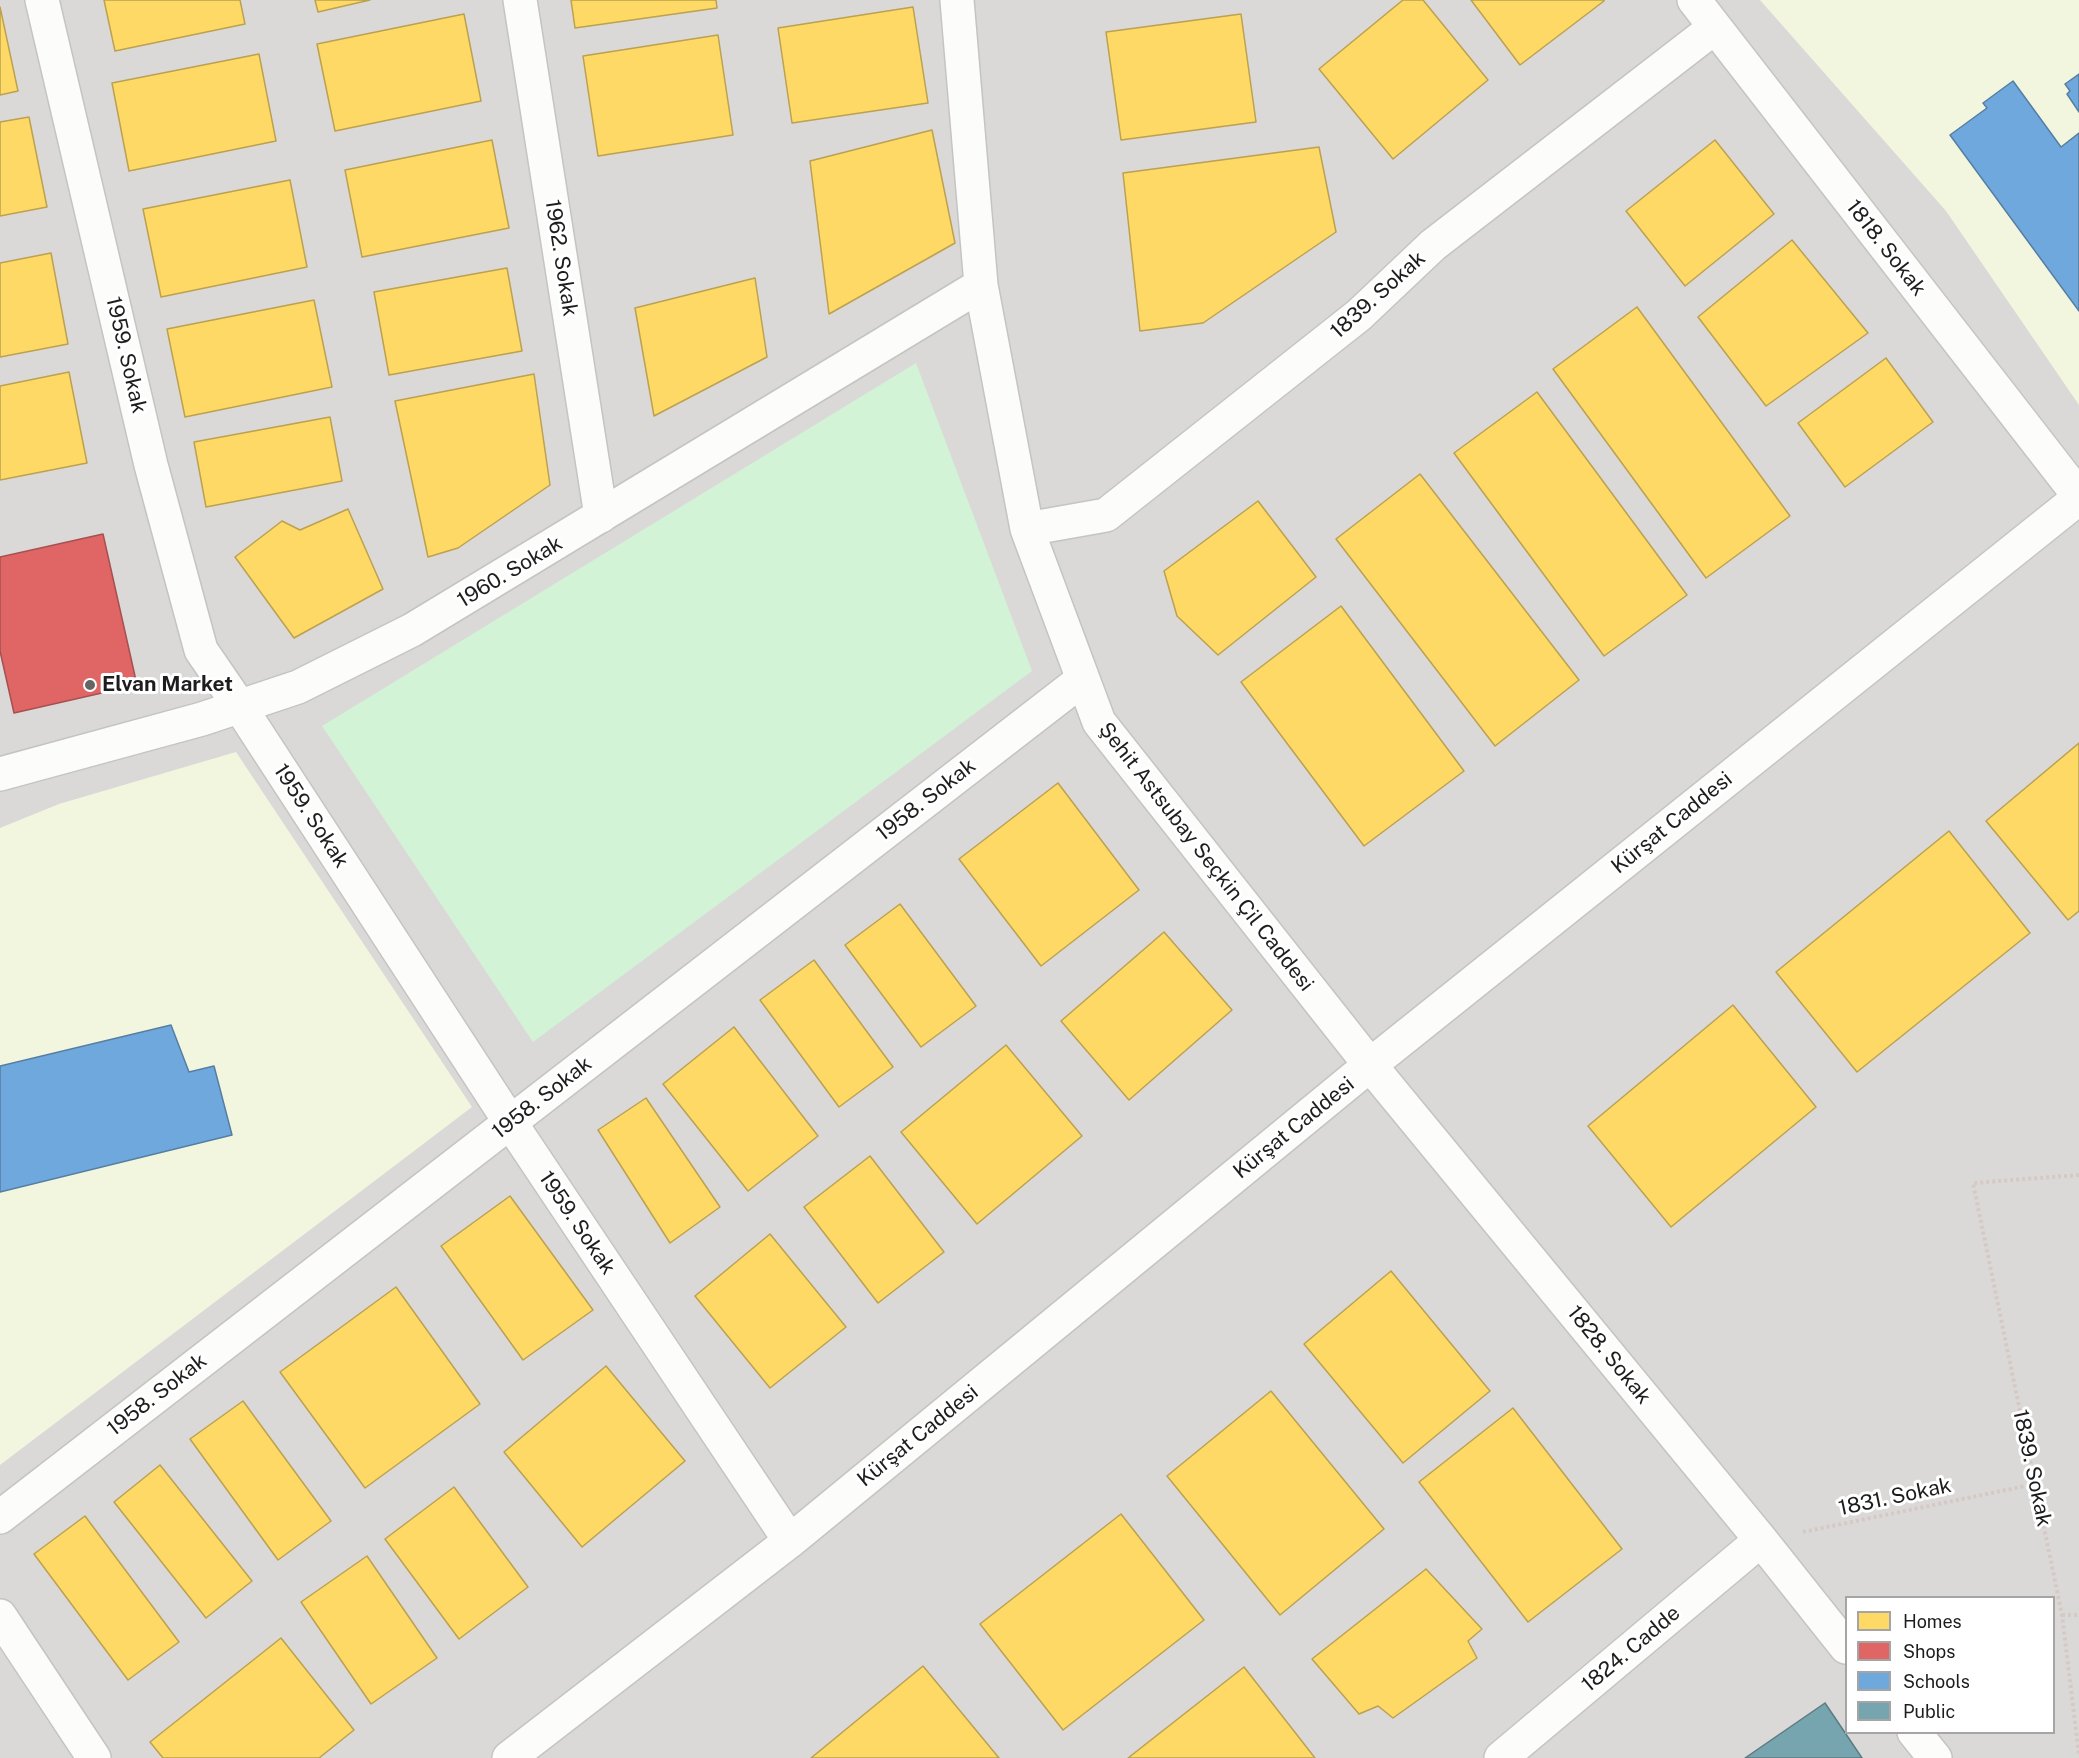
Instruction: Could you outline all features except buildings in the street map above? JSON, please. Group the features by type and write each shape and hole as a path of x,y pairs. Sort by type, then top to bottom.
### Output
{"street":[{"name":"1959. Sokak","path":"42,0 151,465 201,650 510,1122 790,1541"},
{"name":"1962. Sokak","path":"520,0 601,516"},
{"name":"Şehit Astsubay Seçkin Çil Caddesi","path":"957,0 981,285 1028,529 1099,722 1370,1065"},
{"name":"1818. Sokak","path":"1694,0 2079,497"},
{"name":"1839. Sokak","path":"1028,529 1106,515 1359,315 1432,245 1714,28"},
{"name":"1960. Sokak","path":"0,774 240,707 298,687 412,630 981,285"},
{"name":"Kürşat Caddesi","path":"509,1758 790,1541 1370,1065 2079,497"},
{"name":"1958. Sokak","path":"0,1517 1083,679"},
{"name":"1828. Sokak","path":"1370,1065 1761,1540 1845,1646"},
{"name":"1824. Cadde","path":"1501,1758 1761,1540"},
{"path":"0,1616 94,1758"},
{"path":"1916,1734 1935,1758"}],"path":[{"name":"1839. Sokak","path":"2079,1175 1973,1183 2062,1615 2079,1755"},
{"name":"1831. Sokak","path":"1761,1540 2035,1484"},
{"path":"2062,1615 2079,1615"}],"shaded area":[{"path":"0,0 2079,0 2079,1758 0,1758"},
{"path":"1760,0 2079,0 2079,405 1946,211"},
{"path":"916,363 1032,671 533,1042 322,726"},
{"path":"236,752 472,1107 0,1465 0,828 59,804"}],"place":[{"name":"Elvan Market","path":"90,685"}]}
